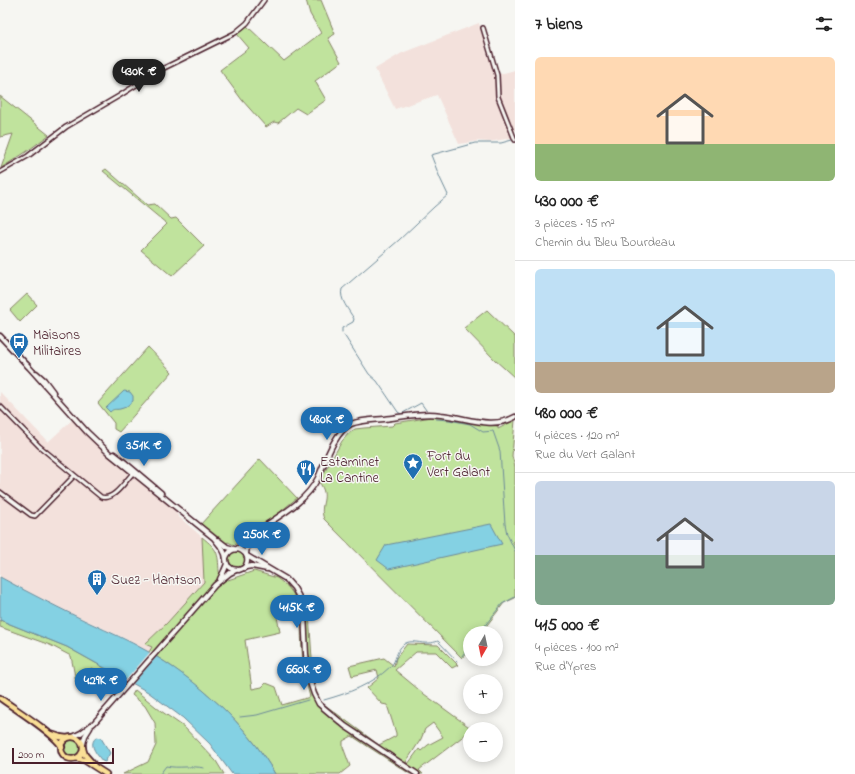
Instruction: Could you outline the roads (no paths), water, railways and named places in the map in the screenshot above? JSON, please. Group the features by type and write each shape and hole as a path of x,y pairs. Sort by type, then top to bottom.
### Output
{"main road":[{"path":"0,336 27,365 44,380 59,400 89,434 133,473 226,547 241,550 267,569 288,581 300,599 304,616 306,654 310,682 319,704 345,726 416,774"},
{"path":"76,758 81,754 85,736 94,723 215,585 224,571 229,552 275,520 306,495 316,480 337,438 348,426 365,421 434,414 493,423 504,422 515,417"},
{"path":"105,448 150,482 169,502"},
{"path":"206,532 219,544 224,552 226,561 230,568 236,570"},
{"path":"244,568 247,562 246,555 248,545 254,534"},
{"path":"215,585 236,570 252,566 267,569"},
{"path":"0,698 44,730 62,747"},
{"path":"94,723 79,734 70,737 63,742 63,753 70,758 82,759 106,774"},
{"path":"44,730 60,737 78,738 88,758 99,769"}],"street":[{"path":"0,172 28,156 66,126 119,96 162,68 195,54 235,33 247,23 264,0"},
{"path":"483,28 497,75 498,97 515,140"},
{"path":"0,406 38,446 101,497 105,498 112,496 133,473"},
{"path":"0,492 31,515 35,516 74,476"}],"water":[{"path":"124,391 130,392 133,396 133,401 124,408 110,412 106,408"},
{"path":"491,524 502,544 389,569 377,560 386,545"},
{"path":"0,577 140,647 184,675 219,704 235,720 250,738 275,774 232,774 210,744 183,718 148,692 67,647 0,620"},
{"path":"97,737 101,738 110,753 105,762 102,761 93,746 94,740"}],"waterway":[{"path":"342,332 342,328 353,322 354,319 343,301 341,293 342,289 448,195 431,155 475,143 501,143 512,140"},
{"path":"344,335 369,374 377,381 398,412 401,414 421,403 426,410"},
{"path":"436,419 470,424 483,432 493,431 500,451 505,524 507,534 515,551"},
{"path":"485,626 502,604 515,597"},
{"path":"324,700 351,691 375,679 392,665 401,647 407,643 430,643 438,641 457,661"},
{"path":"240,717 257,715 308,700"},
{"path":"160,774 166,766 204,768"}],"place":[{"name":"Maisons Militaires","path":"19,359"},
{"name":"Fort du Vert Galant","path":"413,480"},
{"name":"Estaminet La Cantine","path":"306,486"},
{"name":"Suez - Hantson","path":"97,596"}]}
